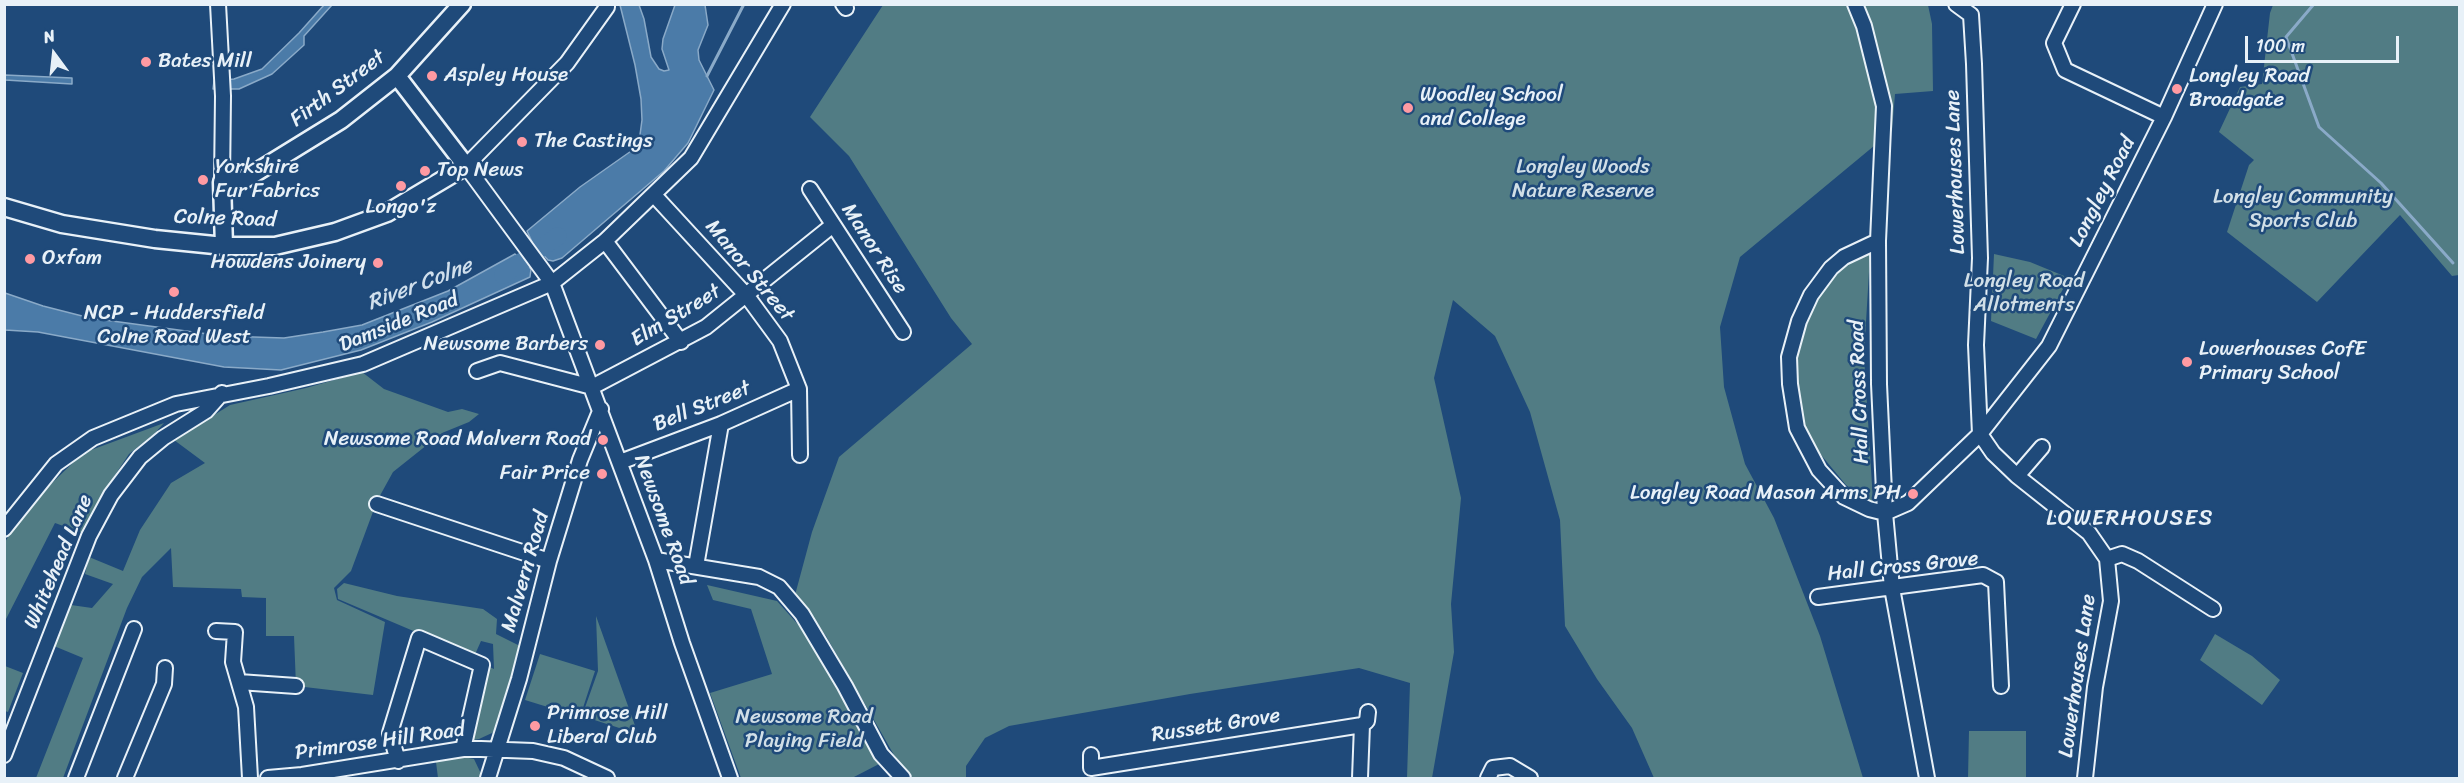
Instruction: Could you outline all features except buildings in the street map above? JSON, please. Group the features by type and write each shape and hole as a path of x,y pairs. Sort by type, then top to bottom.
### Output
{"main road":[{"name":"Firth Street","path":"222,182 242,181 328,130 397,76 462,4"},
{"path":"397,76 466,166"},
{"name":"Colne Road","path":"4,207 62,224 155,239 224,246 275,246 335,232 387,213 466,166"},
{"path":"222,182 224,246"}],"street":[{"path":"218,4 222,77 222,182"},
{"name":"Damside Road","path":"4,529 44,476 74,450 93,438 176,404 222,393 269,386 363,364 550,281 605,241 691,158 783,4"},
{"name":"Hall Cross Road","path":"1855,4 1864,26 1884,106 1878,241 1879,384 1885,513 1892,588 1927,778"},
{"name":"Lowerhouses Lane","path":"1956,4 1971,15 1974,64 1980,258 1976,345 1980,434"},
{"path":"2073,4 2054,43 2066,70 2164,117"},
{"name":"Longley Road","path":"1885,513 1908,503 1980,434 2049,346 2164,117 2215,4"},
{"path":"466,166 567,63 607,7"},
{"name":"Newsome Road","path":"466,166 550,281 601,409 656,560 682,643 730,778"},
{"name":"Manor Rise","path":"810,189 903,332"},
{"name":"Manor Street","path":"654,195 747,296 780,341 799,389 800,454"},
{"name":"Elm Street","path":"592,387 706,327 832,225"},
{"path":"605,241 681,342"},
{"path":"1878,241 1844,257 1831,268 1811,295 1799,321 1789,357 1790,384 1797,428 1820,470 1845,497 1869,509 1885,513"},
{"path":"477,371 500,363 592,387"},
{"name":"Bell Street","path":"620,462 721,424 799,389"},
{"name":"Whitehead Lane","path":"4,755 89,536 111,495 140,457 163,438 206,411 222,393"},
{"name":"Malvern Road","path":"488,778 499,749 549,561 580,460 601,409"},
{"path":"696,566 721,424"},
{"path":"1980,434 1993,453 2016,477 2089,533 2108,559 2122,554 2138,561 2213,609"},
{"path":"2016,477 2042,447"},
{"path":"376,504 549,561"},
{"name":"Lowerhouses Lane","path":"2085,778 2095,687 2112,601 2108,559"},
{"path":"656,560 759,577 778,586 802,614 845,686 881,754 903,778"},
{"name":"Hall Cross Grove","path":"1818,597 1983,575 1996,582 2001,686"},
{"path":"76,778 134,629"},
{"path":"216,631 235,632 233,662 246,707 250,778"},
{"path":"398,761 390,733 419,638 482,665 463,749"},
{"path":"125,778 164,684 161,673"},
{"path":"239,682 296,686"},
{"path":"1360,778 1362,725 1367,721 1368,712"},
{"name":"Russett Grove","path":"1091,754 1091,768 1362,725"},
{"name":"Primrose Hill Road","path":"268,778 302,777 463,749 499,749 533,751 564,758 607,778"},
{"path":"1488,778 1493,768 1510,766 1530,778"}],"green space":[{"name":"Longley Woods Nature Reserve","path":"883,5 1928,5 1932,24 1933,91 1895,94 1892,131 1740,257 1720,327 1724,387 1745,464 1774,518 1820,636 1863,778 1654,778 1632,728 1597,679 1565,626 1560,520 1530,412 1495,336 1453,300 1434,378 1461,498 1451,604 1454,652 1432,778 1407,778 1410,683 1359,668 1190,694 1009,726 985,738 966,766 966,778 913,778 898,762 826,636 795,595 812,532 839,457 972,344 951,318 849,156 810,117"},
{"name":"Longley Community Sports Club","path":"2273,5 2459,5 2459,275 2452,276 2400,215 2317,302 2227,232 2249,165 2254,160 2219,132 2240,87 2262,84 2270,13"},
{"name":"Longley Road Allotments","path":"1994,254 2030,262 2069,278 2036,339 1991,321"},
{"path":"1859,255 1870,255 1864,356 1873,501 1867,501 1846,485 1812,444 1800,416 1796,390 1796,362 1809,315 1824,288 1844,264"},
{"path":"362,372 384,389 448,412 462,409 479,414 469,422 442,433 393,472 377,501 351,571 334,588 337,600 385,622 373,695 296,686 294,636 266,636 266,598 242,597 241,589 173,587 171,548 142,577 127,608 63,778 36,778 83,658 54,646 71,605 92,608 113,584 85,574 89,557 123,571 140,530 171,483 205,463 174,440 230,405 306,388"},
{"path":"164,423 129,454 103,493 83,533 55,523 5,621 5,542 15,526 52,483 83,453"},
{"path":"344,583 397,596 483,609 497,619 496,634 522,647 498,727 492,733 479,739 467,741 485,665 494,669 493,644 481,641 473,659 437,641 338,599 337,589"},
{"name":"Newsome Road Playing Field","path":"707,585 777,601 802,629 881,763 852,778 741,778 710,693 772,674 751,609 713,600"},
{"path":"596,616 638,734 582,716 598,671"},
{"path":"2215,634 2252,656 2280,680 2262,705 2200,660"},
{"path":"540,654 595,671 580,717 525,700"},
{"path":"5,666 23,673 8,712 5,711"},
{"path":"1969,731 2026,731 2026,778 1968,778"},
{"path":"463,757 474,759 483,778 438,778 436,762"}],"water":[{"path":"324,5 332,5 304,36 304,45 272,74 239,89 213,89 214,81 234,79 262,69"},
{"path":"620,5 639,5 651,57 659,69 664,71 669,70 662,49 663,39 675,5 705,5 708,25 698,50 699,60 714,90 688,143 664,171 562,258 548,260 533,244 527,231 580,187 634,149 639,142 642,120 641,99"},
{"path":"5,75 72,78 72,84 5,80"},
{"path":"515,254 531,269 530,277 432,322 361,350 281,370 224,367 38,332 5,330 5,293 90,318 223,336 284,338 362,325 448,291"}],"waterway":[{"path":"707,76 744,4"},
{"path":"2314,4 2286,37 2319,127 2381,183 2453,263"},
{"name":"River Colne","path":"503,275 558,236"}],"place":[{"name":"Bates Mill","path":"146,62"},
{"name":"Aspley House","path":"432,76"},
{"name":"Longley Road Broadgate","path":"2177,89"},
{"name":"Woodley School and College","path":"1408,108"},
{"name":"The Castings","path":"522,142"},
{"name":"Top News","path":"425,171"},
{"name":"Yorkshire Fur Fabrics","path":"203,180"},
{"name":"Longo'z","path":"401,186"},
{"name":"Oxfam","path":"30,259"},
{"name":"Howdens Joinery","path":"378,263"},
{"name":"NCP - Huddersfield Colne Road West","path":"174,292"},
{"name":"Newsome Barbers","path":"600,345"},
{"name":"Lowerhouses CofE Primary School","path":"2187,362"},
{"name":"Newsome Road Malvern Road","path":"603,440"},
{"name":"Fair Price","path":"602,474"},
{"name":"Longley Road Mason Arms PH","path":"1913,494"},
{"name":"Primrose Hill Liberal Club","path":"535,726"}],"district":[{"name":"LOWERHOUSES","path":"2130,519"}]}
